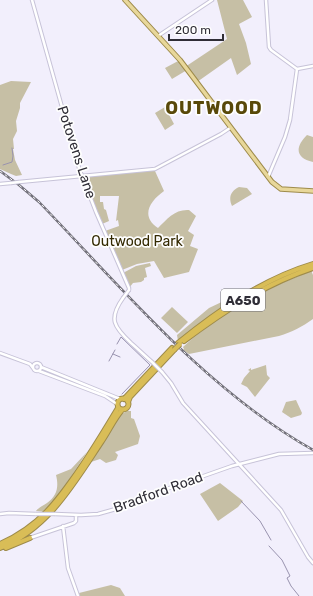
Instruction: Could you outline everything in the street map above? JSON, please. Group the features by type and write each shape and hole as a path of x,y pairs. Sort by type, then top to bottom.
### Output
{"highway":[{"name":"A650","path":"0,543 35,524 53,506 104,433 122,399 179,343 206,320 249,293 280,277 313,264"},
{"name":"A650","path":"179,343 251,296 282,280 313,268"},
{"name":"A650","path":"119,407 127,408 130,397 173,349"},
{"path":"122,399 128,402"},
{"name":"A650","path":"0,549 28,533 53,511 68,492 106,434 118,414 119,407"},
{"path":"0,549 30,538"}],"main road":[{"path":"125,0 180,60 230,128 274,184 281,189 313,191"}],"street":[{"name":"Potovens Lane","path":"32,0 82,176 130,288 115,313 115,325 123,336 162,372 171,383 183,403 284,514 308,557 313,562"},
{"path":"158,36 212,0"},
{"path":"266,0 269,47 298,69 313,66"},
{"path":"268,177 285,137 290,120 298,69"},
{"path":"0,184 155,169 230,128"},
{"path":"0,353 30,364 39,364 41,367 122,399"},
{"path":"30,364 36,371 105,396 119,407"},
{"path":"33,368 35,364"},
{"path":"39,371 41,367"},
{"name":"Bradford Road","path":"0,514 98,514 123,507 161,491 238,464 278,454 313,453"},
{"path":"30,538 75,522 76,515"},
{"path":"63,526 68,568 78,596"}],"green space":[{"path":"217,0 243,0 252,17 239,24 246,43 251,64 237,75 231,58 197,82 187,70 172,79 165,68 180,60 185,67 227,39"},
{"path":"11,81 31,82 20,103 16,121 17,131 13,139 15,160 22,175 16,176 0,169 0,85"},
{"path":"165,107 174,124 165,130 155,113"},
{"path":"307,135 313,137 313,162 303,158 299,152 300,144"},
{"name":"Outwood Park","path":"153,169 164,191 151,204 148,214 149,219 158,228 172,215 180,211 189,210 196,216 188,231 194,235 190,246 198,249 189,272 164,278 154,261 137,264 122,270 105,231 119,226 118,220 116,221 119,196 100,196 100,202 103,202 109,221 102,224 82,176"},
{"path":"239,187 247,188 252,194 232,206 230,197 234,190"},
{"path":"150,263 151,266 145,268 147,277 141,282 133,283 129,288 123,273 136,266"},
{"path":"311,270 313,275 313,319 305,324 293,331 279,336 189,354 183,350 183,347 205,329 240,305 277,285"},
{"path":"268,280 178,341 177,335 209,308"},
{"path":"172,307 188,322 177,333 161,318"},
{"path":"266,365 267,375 270,378 255,397 247,387 241,384 250,371 248,370"},
{"path":"296,400 302,413 301,415 291,418 282,412 286,402"},
{"path":"127,411 131,411 131,418 134,419 140,436 138,444 115,452 118,455 116,460 106,463 100,459 91,462 120,415"},
{"path":"87,452 57,498 45,512 36,511 38,508 46,504 55,494 57,487 56,475 71,469"},
{"path":"220,483 243,501 238,507 218,521 200,494"},
{"path":"111,585 120,588 125,596 80,596 79,593"}],"waterway":[{"path":"3,165 12,162 12,148"},
{"path":"117,344 121,337 150,365 122,394"},
{"path":"109,361 115,350"},
{"path":"113,354 120,357"},
{"path":"241,501 260,521 271,540"},
{"path":"269,546 282,560 290,576 287,578 299,596"}],"railway":[{"path":"0,171 39,202 167,336 201,368 237,398 274,425 313,450"}],"district":[{"name":"OUTWOOD","path":"214,108"}]}
